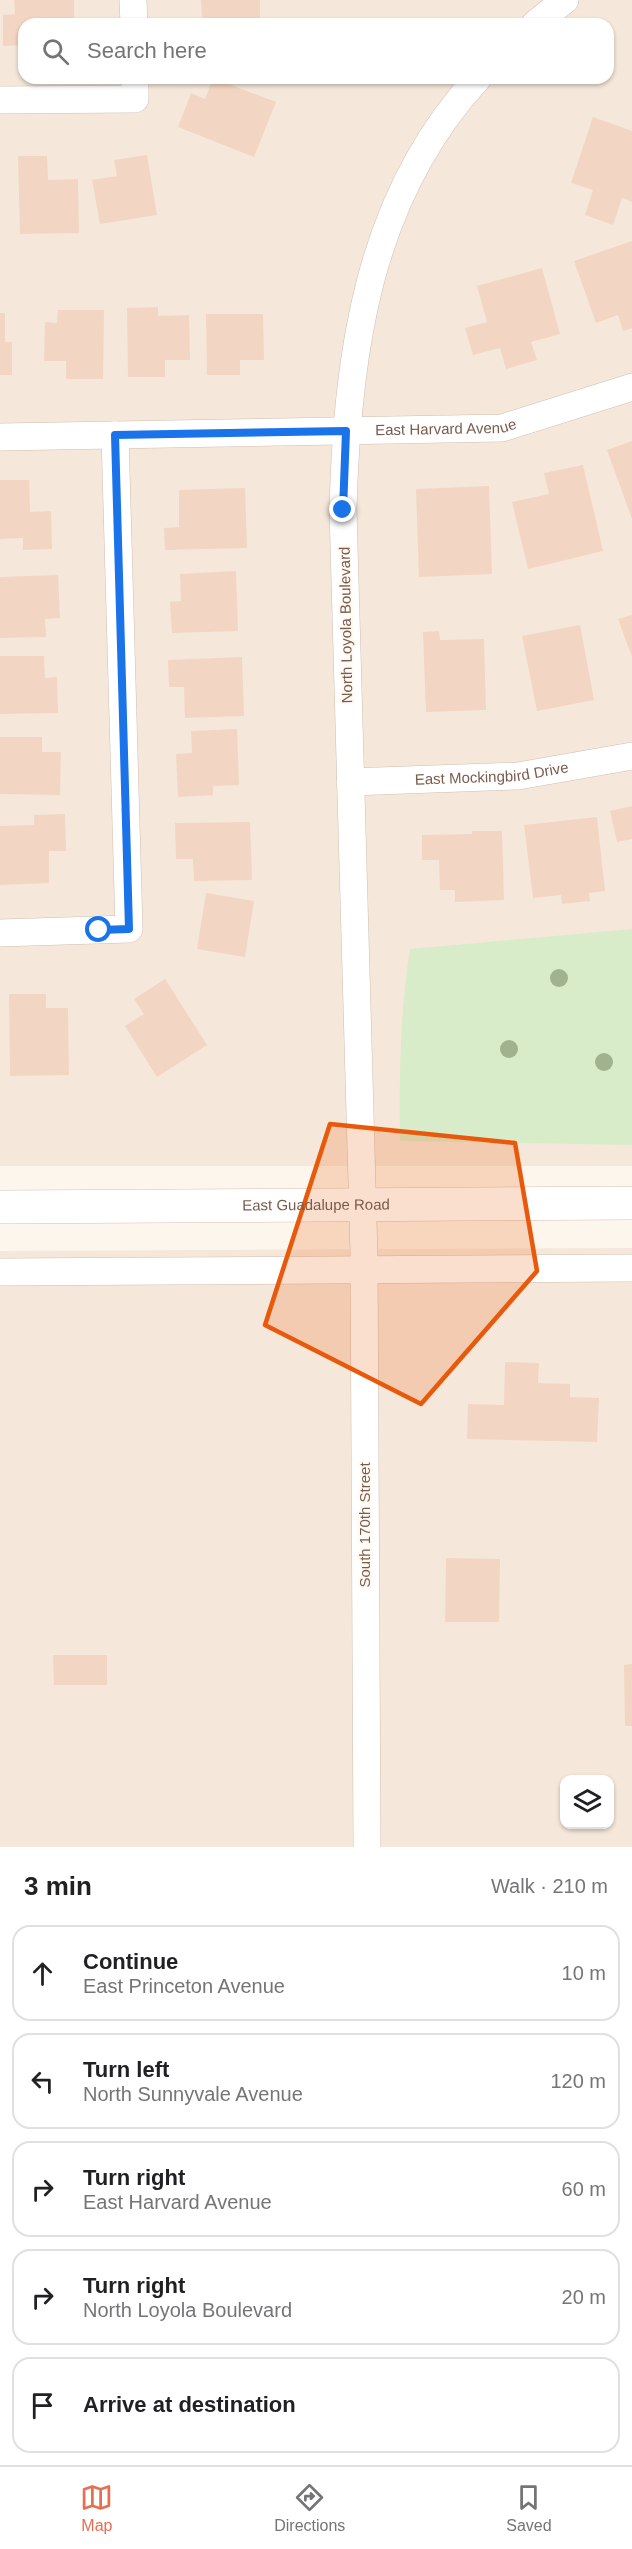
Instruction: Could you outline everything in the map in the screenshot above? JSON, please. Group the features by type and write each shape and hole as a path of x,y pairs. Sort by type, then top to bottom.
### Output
{"main road":[{"name":"East Guadalupe Road","path":"0,1207 632,1203"}],"street":[{"path":"133,0 134,18"},
{"path":"542,18 565,0"},
{"name":"North Loyola Boulevard","path":"362,1203 343,510 346,431 366,304 388,223 411,169 432,135 473,84"},
{"path":"0,100 135,88"},
{"name":"East Harvard Avenue","path":"0,437 502,428 632,387"},
{"path":"0,933 129,929 115,435"},
{"name":"East Mockingbird Drive","path":"350,782 518,776 632,756"},
{"name":"South 170th Street","path":"362,1203 367,1847"},
{"path":"0,1272 632,1268"}],"highlighted area":[{"path":"330,1124 515,1143 537,1271 421,1404 265,1325"}],"shaded area":[{"path":"0,0 632,0 632,1166 0,1166"},
{"path":"632,1248 632,1847 0,1847 0,1251"}],"green space":[{"path":"632,929 632,1145 400,1141 401,1045 410,949"}],"building":[{"path":"14,0 74,0 74,18 18,18 18,45 3,46 3,15 15,14"},
{"path":"201,0 260,0 260,18 202,18"},
{"path":"211,84 229,84 276,102 254,157 178,127 191,93 205,99"},
{"path":"593,117 632,131 632,202 622,198 613,225 585,215 593,190 571,183"},
{"path":"147,155 157,215 100,224 92,180 117,176 114,160"},
{"path":"18,156 47,156 48,180 78,179 79,233 20,234"},
{"path":"632,241 632,328 623,331 618,315 596,323 574,261"},
{"path":"542,268 560,334 531,342 537,360 506,369 500,348 473,355 465,328 487,322 477,286"},
{"path":"158,307 158,316 189,315 190,360 165,360 165,377 128,377 127,308"},
{"path":"58,310 104,310 103,379 66,379 66,361 44,361 45,322 57,323"},
{"path":"0,313 5,313 5,342 12,342 12,375 0,375"},
{"path":"206,314 263,314 264,360 240,360 240,375 207,375"},
{"path":"632,441 632,519 607,450"},
{"path":"583,465 603,551 528,569 512,502 549,494 544,473"},
{"path":"0,480 29,480 30,512 51,511 52,549 23,550 23,538 0,539"},
{"path":"489,486 492,574 419,577 416,489"},
{"path":"245,488 247,548 165,550 164,528 179,527 179,490"},
{"path":"236,571 238,631 172,633 170,602 181,601 180,574"},
{"path":"58,575 60,618 45,619 46,637 0,638 0,577"},
{"path":"632,615 632,657 618,619"},
{"path":"580,625 594,700 537,711 522,636"},
{"path":"439,631 440,640 484,639 486,710 426,712 423,632"},
{"path":"0,656 44,656 45,678 57,677 58,713 0,714"},
{"path":"242,657 244,716 185,718 184,687 169,687 168,660"},
{"path":"237,729 239,785 213,786 213,795 178,797 176,754 192,753 191,731"},
{"path":"0,737 42,737 42,752 61,752 60,795 0,794"},
{"path":"632,806 632,839 617,842 610,811"},
{"path":"65,814 66,851 49,851 49,883 0,885 0,826 34,825 34,815"},
{"path":"597,817 605,891 589,893 590,901 562,904 561,895 533,898 524,825"},
{"path":"250,822 252,880 194,881 193,859 176,859 175,823"},
{"path":"472,831 502,831 504,900 455,902 455,890 440,890 439,860 422,860 422,835 472,834"},
{"path":"206,893 254,901 245,957 197,949"},
{"path":"165,979 207,1045 157,1077 125,1026 144,1014 134,999"},
{"path":"9,994 46,994 46,1008 68,1008 69,1075 10,1076"},
{"path":"505,1362 539,1363 538,1383 570,1384 570,1397 599,1398 597,1442 467,1439 468,1404 504,1405"},
{"path":"446,1558 500,1559 499,1622 445,1622"},
{"path":"53,1655 107,1655 107,1685 54,1685"},
{"path":"632,1664 632,1726 625,1726 624,1665"}],"route":[{"path":"99,930 129,929 115,435 346,431 343,510"}]}
